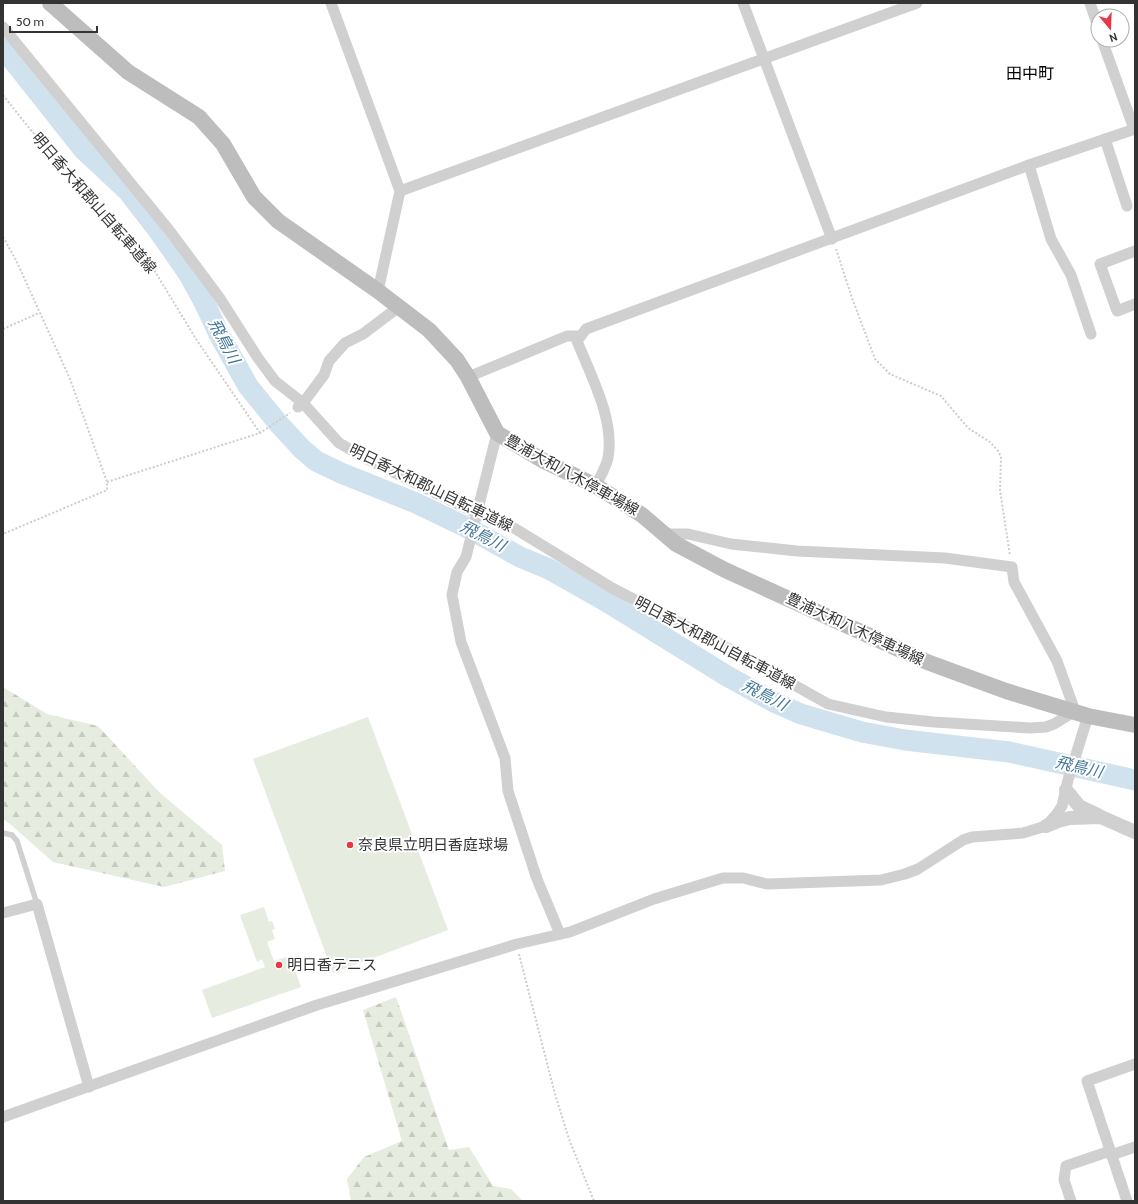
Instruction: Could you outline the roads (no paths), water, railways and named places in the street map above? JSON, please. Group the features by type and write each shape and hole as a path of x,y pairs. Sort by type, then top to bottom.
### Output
{"main road":[{"name":"豊浦大和八木停車場線","path":"50,3 128,72 199,117 224,144 254,197 278,221 378,290 430,330 457,360 468,377 498,433 542,460 596,486 642,515 676,544 725,570 928,662 1082,717 1135,725"}],"street":[{"path":"331,3 400,191 378,290"},
{"path":"743,3 832,239"},
{"path":"400,191 917,3"},
{"name":"明日香大和郡山自転車道線","path":"3,27 169,230 219,297 258,358 275,381 339,443 476,516 514,528 612,588 737,653 828,704 886,717 934,722 1030,728 1046,727 1082,717"},
{"path":"596,486 608,459 609,438 607,419 598,391 577,341 586,329 1029,165 1134,129 1105,48"},
{"path":"1105,139 1127,206"},
{"path":"1029,165 1051,239 1071,275 1092,334"},
{"path":"1135,251 1100,264 1117,311 1135,304"},
{"path":"300,405 324,375 329,361 345,343 363,334 400,306"},
{"path":"468,377 567,336 580,336"},
{"path":"498,433 466,557 457,572 452,595 461,642 505,758 508,791 537,879 560,934"},
{"path":"664,534 688,534 731,544 782,549 945,558 1012,567 1014,582 1057,661 1082,717 1067,785 1059,811 1046,826"},
{"path":"1067,785 1079,806 1135,832"},
{"path":"3,1117 317,1005 517,944 579,929 672,892 723,878 743,878 767,884 881,880 912,872 958,842 972,837 1023,833 1070,818 1101,817"},
{"path":"3,913 37,904 89,1087"},
{"path":"1127,1201 1087,1081 1135,1064"},
{"path":"1071,1201 1064,1180 1066,1166 1135,1147"}],"lane":[{"path":"3,833 12,835 17,840 37,904"}],"waterway":[{"name":"飛鳥川","path":"3,48 83,149 128,191 158,230 188,273 220,336 248,386 278,423 302,449 316,461 341,473 416,503 468,528 520,557 549,569 604,600 727,676 776,703 801,714 862,732 905,740 1009,752 1135,780"}],"place":[{"name":"奈良県立明日香庭球場","path":"350,845"},
{"name":"明日香テニス","path":"279,965"}],"district":[{"name":"田中町","path":"1030,73"}]}
